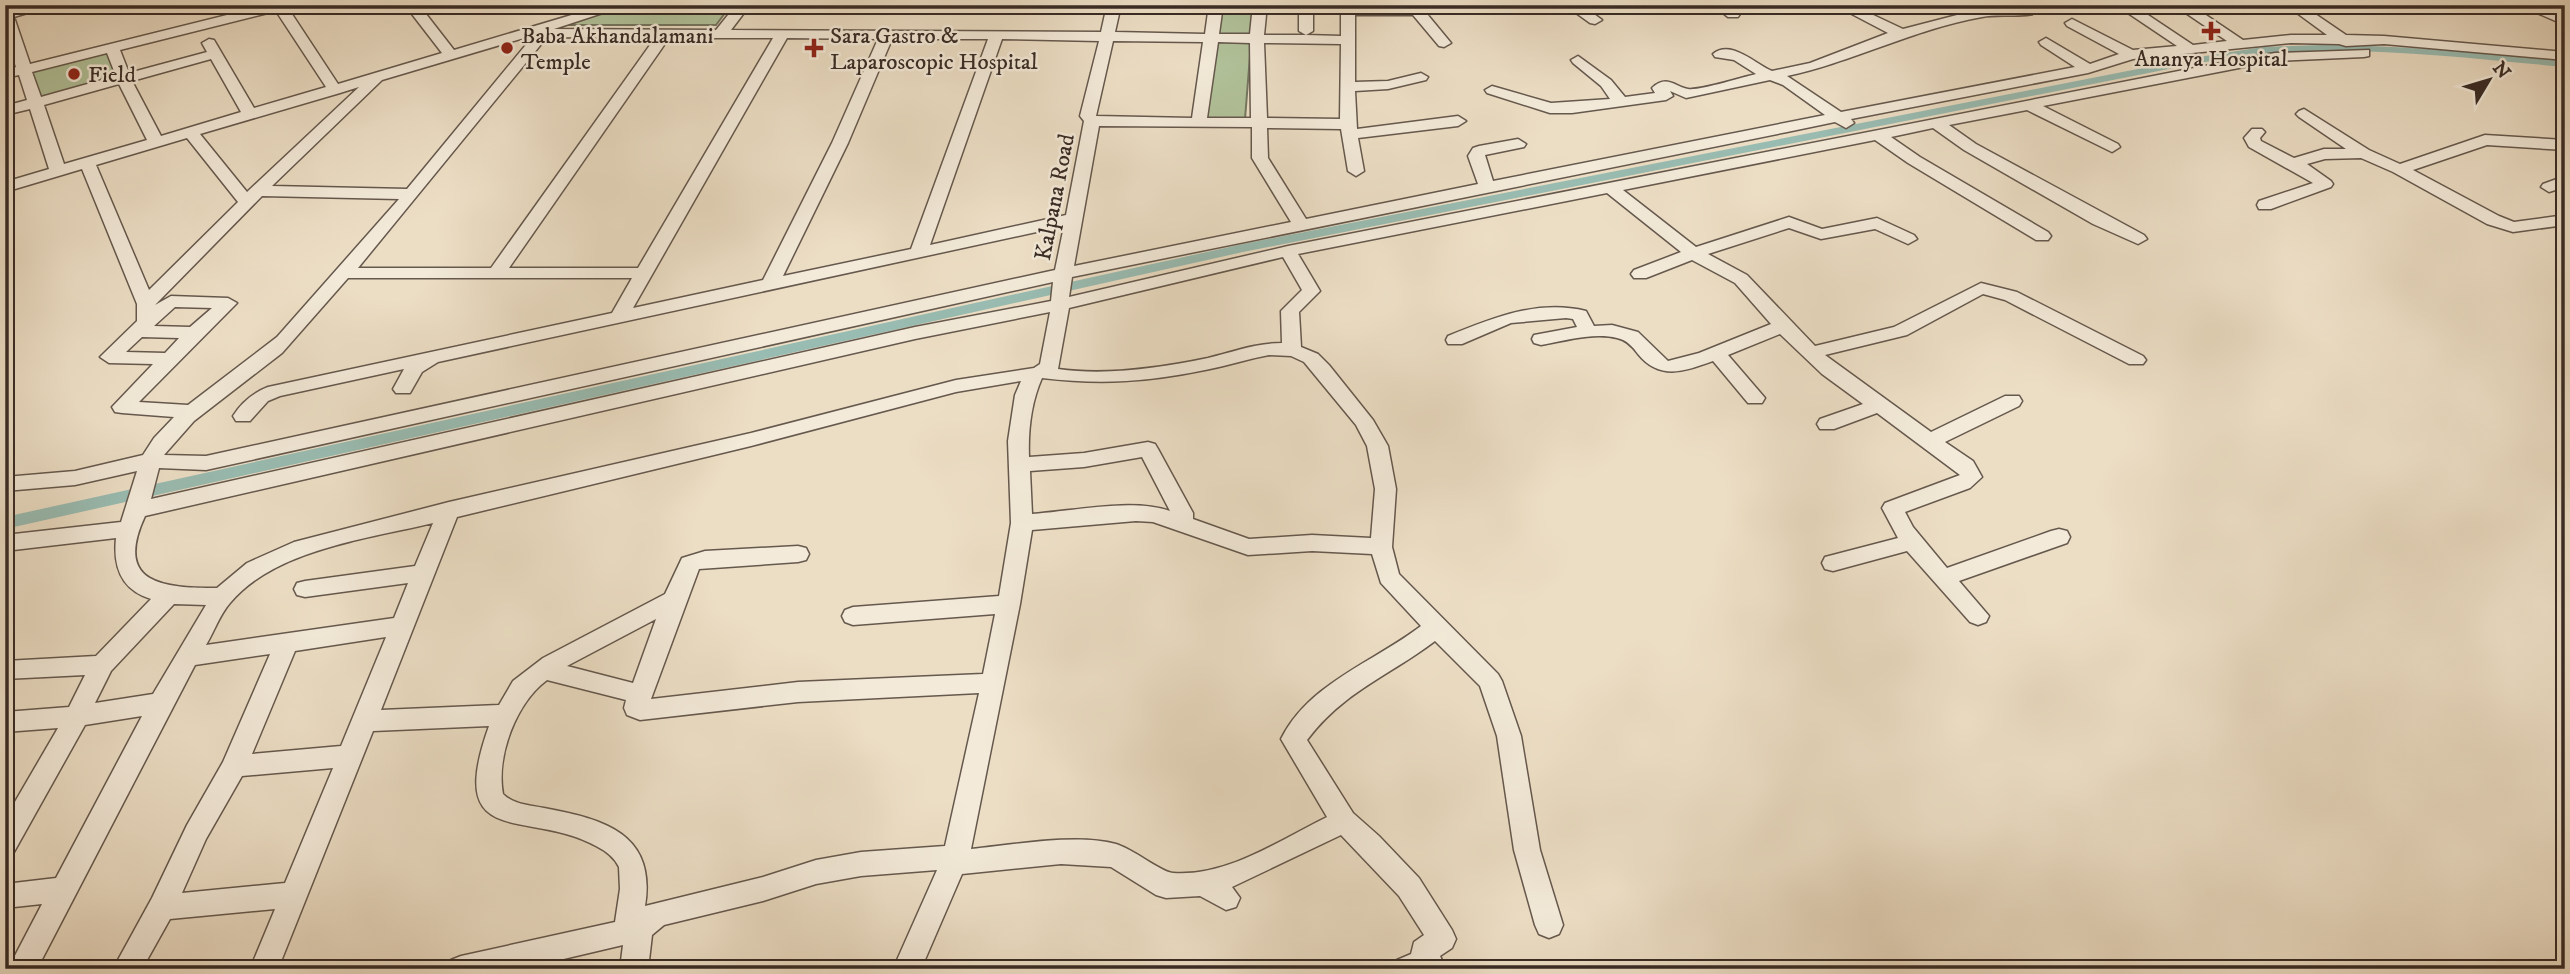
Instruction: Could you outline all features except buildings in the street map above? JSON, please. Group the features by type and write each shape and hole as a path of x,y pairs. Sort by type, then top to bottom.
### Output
{"street":[{"path":"47,5 6,14 58,171"},
{"path":"412,5 451,55"},
{"path":"5,187 540,31 620,5"},
{"path":"720,34 743,5"},
{"name":"Kalpana Road","path":"907,969 954,860 1009,604 1021,523 1018,465 1021,417 1032,371 1049,366 1073,219 1092,121 1097,116 1114,5"},
{"name":"Kalpana Road","path":"1111,36 1123,5"},
{"path":"1199,121 1216,5"},
{"path":"1260,5 1257,38 1260,158 1301,225"},
{"path":"1306,5 1306,32"},
{"path":"1356,171 1349,129 1348,8 1468,5"},
{"path":"1572,5 1595,20"},
{"path":"1720,5 1733,14"},
{"path":"1492,90 1550,108 1665,96 1659,88 1672,86 1686,94 1774,77 1839,58 1864,45 1899,33 1984,12 2030,11 2043,5"},
{"path":"2123,5 2189,48"},
{"path":"2181,5 2238,42"},
{"path":"2293,5 2351,47"},
{"path":"5,74 279,6 335,90"},
{"path":"2533,6 2565,21"},
{"path":"1416,8 1444,43"},
{"path":"1853,9 1899,33"},
{"path":"2072,23 2131,55"},
{"path":"200,26 250,114"},
{"path":"540,31 1348,40"},
{"path":"222,597 155,594 136,584 128,565 126,544 140,496 174,428 276,347 411,194 540,31"},
{"path":"495,275 665,34"},
{"path":"620,315 782,34"},
{"path":"770,284 840,142 887,34"},
{"path":"918,253 997,35"},
{"path":"5,484 75,478 140,496 206,463 1060,290 1288,251 1608,186 1858,130 2088,69 2131,55 2291,38 2421,55 2565,69"},
{"path":"5,543 140,496 902,336 1301,225 1787,127 1858,130 1937,124 2275,57 2384,40 2565,56"},
{"path":"2046,42 2088,69"},
{"path":"112,47 124,79 156,142"},
{"path":"5,111 214,54"},
{"path":"1720,54 1738,56 1788,82 1858,130 2042,236"},
{"path":"1578,60 1606,83 1621,102"},
{"path":"169,359 109,357 252,197 380,76"},
{"path":"1348,87 1388,85 1421,76"},
{"path":"2029,105 2112,146"},
{"path":"2304,114 2363,153 2399,169 2506,226 2523,227 2565,220"},
{"path":"1092,121 1257,122 1349,129 1458,121"},
{"path":"1937,124 1970,147 2138,239"},
{"path":"190,132 252,197 411,194"},
{"path":"2257,132 2251,141 2321,178 2325,184 2265,205"},
{"path":"2399,169 2438,159 2485,140 2565,145"},
{"path":"1487,188 1476,156 1479,151 1518,144"},
{"path":"2294,163 2317,155 2363,153"},
{"path":"87,163 142,319"},
{"path":"1608,186 1693,253 1741,279 1783,326 1829,370 1966,466 1972,477 1963,483 1893,508 1894,515 1913,541 1978,616"},
{"path":"243,416 261,397 275,391 1073,219"},
{"path":"1640,274 1693,253 1789,222 1821,234 1877,223 1908,239"},
{"path":"1288,251 1311,292 1290,311 1292,350"},
{"path":"343,273 643,273"},
{"path":"1811,354 1900,331 1981,288 2011,296 2136,360"},
{"path":"142,319 172,301 228,303 122,407 192,412"},
{"path":"1463,336 1508,318 1572,311 1580,315 1588,332"},
{"path":"142,319 195,333"},
{"path":"1541,340 1588,332 1629,334 1652,358 1672,367 1716,353 1783,326"},
{"path":"17,966 64,889 186,657 222,597 255,569 294,550 449,510 716,447 972,380 1032,371 1074,378 1157,372 1272,348 1292,350 1309,356 1371,432 1379,453 1387,497 1381,547 1389,577 1490,681 1509,736 1527,850 1549,925"},
{"path":"1716,353 1755,398"},
{"path":"403,389 420,363 442,354"},
{"path":"1930,441 2012,401"},
{"path":"1827,424 1879,405"},
{"path":"1018,465 1084,460 1148,449 1182,513 1183,524"},
{"path":"264,969 449,510"},
{"path":"1021,523 1136,513 1155,514 1248,547 1312,543 1381,547"},
{"path":"1944,578 2059,537"},
{"path":"1833,563 1913,541"},
{"path":"798,554 695,561 686,569 636,708 640,710 799,692 992,683"},
{"path":"305,589 424,573"},
{"path":"5,844 77,716 102,665 167,596"},
{"path":"634,969 634,879 632,864 623,850 581,827 507,812 495,804 488,786 493,751 507,715 522,689 544,670 674,600"},
{"path":"853,616 1009,604"},
{"path":"186,657 402,626"},
{"path":"1423,967 1424,951 1442,939 1409,887 1370,844 1344,821 1293,739 1325,702 1388,659 1414,647 1436,627"},
{"path":"127,969 162,907 196,832 233,766 287,643"},
{"path":"5,670 102,665"},
{"path":"544,670 639,694"},
{"path":"5,722 77,716 161,703"},
{"path":"363,721 507,715"},
{"path":"233,766 348,756"},
{"path":"461,969 633,930 656,914 763,889 816,872 861,864 1061,852 1113,855 1166,886 1214,890 1241,872 1344,821"},
{"path":"5,896 64,889"},
{"path":"162,907 293,895"}],"green space":[{"path":"624,5 731,5 716,25 556,25"},
{"path":"1220,5 1255,5 1252,36 1217,36"},
{"path":"1216,42 1251,43 1245,119 1207,119"},
{"name":"Field","path":"112,47 124,79 36,103 24,69"}],"waterway":[{"path":"5,523 1243,248 2199,60 2274,50 2355,48 2425,51 2565,64"}],"place":[{"name":"Ananya Hospital","path":"2211,31"},
{"name":"Baba Akhandalamani Temple","path":"507,48"},
{"name":"Sara Gastro & Laparoscopic Hospital","path":"814,48"},
{"name":"Field","path":"74,74"}]}
